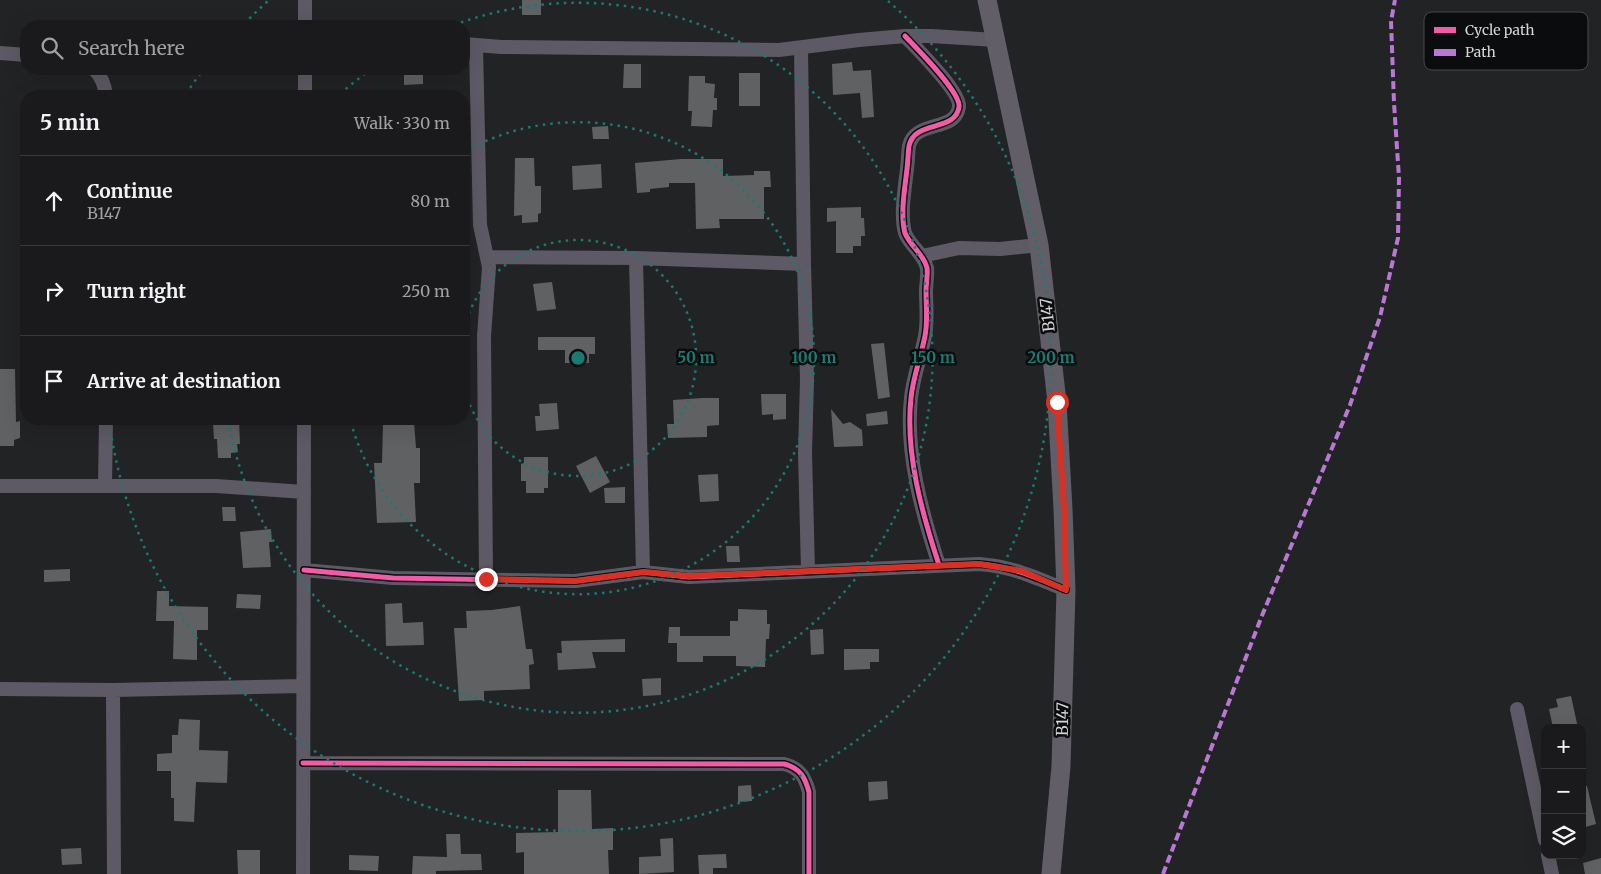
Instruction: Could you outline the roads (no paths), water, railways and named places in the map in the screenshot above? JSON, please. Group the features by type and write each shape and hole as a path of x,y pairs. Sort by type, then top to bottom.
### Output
{"main road":[{"name":"B147","path":"987,0 1039,245 1057,402 1064,509 1066,590 1061,766 1051,874"}],"street":[{"path":"305,0 305,20"},
{"path":"486,579 484,336 488,284 487,257 480,225 470,45 779,50 905,36 996,40"},
{"path":"905,36 952,88 958,100 959,108 954,117 945,124 918,131 912,139 909,146 904,192 905,232 912,246 922,256 927,268 925,338 915,369 911,396 910,433 912,454 926,522 939,565"},
{"path":"801,48 804,264 808,380 805,453 808,570"},
{"path":"0,53 20,55"},
{"path":"99,75 105,90"},
{"path":"305,75 305,90"},
{"path":"922,256 959,248 1000,249 1039,245"},
{"path":"487,257 636,258 804,264"},
{"path":"636,258 644,572"},
{"path":"105,486 106,425"},
{"path":"303,874 304,425"},
{"path":"0,486 234,487 304,492"},
{"path":"304,570 393,578 575,581 644,572 689,576 979,564 1022,571 1066,590"},
{"path":"0,689 113,690 303,686"},
{"path":"113,690 114,874"},
{"path":"1518,709 1541,821"},
{"path":"303,763 784,764 793,766 800,772 806,782 809,804 809,874"},
{"path":"1549,859 1552,874"}]}
